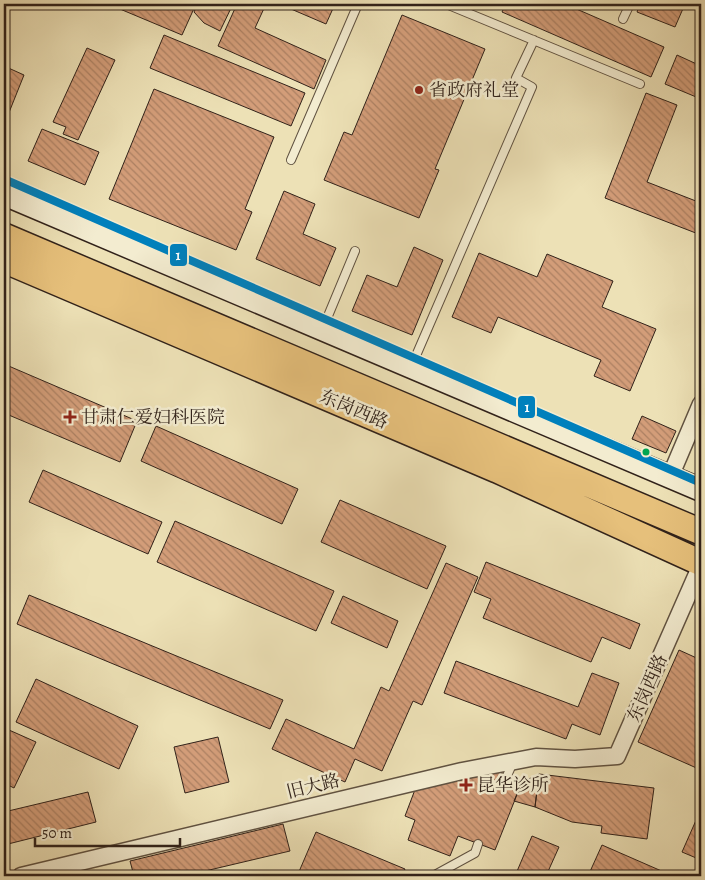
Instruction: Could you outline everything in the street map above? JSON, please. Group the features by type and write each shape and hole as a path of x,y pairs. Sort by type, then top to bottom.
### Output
{"main road":[{"name":"东岗西路","path":"4,236 701,532"},
{"name":"东岗西路","path":"4,260 497,470 701,564"}],"street":[{"path":"4,194 701,490"},
{"path":"670,477 701,404"},
{"name":"东岗西路","path":"617,756 701,564"},
{"name":"旧大路","path":"21,876 462,771 510,769 536,757 575,759 617,756"}],"lane":[{"path":"291,160 358,4"},
{"path":"446,4 640,84"},
{"path":"623,19 630,4"},
{"path":"411,367 532,87 516,78 534,40"},
{"path":"322,329 355,250"},
{"path":"434,876 474,853 478,844"}],"building":[{"path":"108,4 196,4 182,35"},
{"path":"198,4 233,4 220,31 204,23 194,12"},
{"path":"237,4 266,4 255,28 326,60 314,89 218,46"},
{"path":"293,4 335,4 326,24 291,9"},
{"path":"506,4 565,4 664,47 651,77 502,12"},
{"path":"640,4 685,4 675,27 637,12"},
{"name":"省政府礼堂","path":"402,15 485,49 435,169 439,170 419,218 324,180 344,132 352,135"},
{"path":"164,35 305,93 291,126 150,68"},
{"path":"87,48 115,60 78,140 63,134 66,127 53,122"},
{"path":"677,55 701,66 701,99 665,84"},
{"path":"4,66 24,75 4,125"},
{"path":"154,89 274,137 245,209 252,212 236,250 109,199"},
{"path":"646,93 677,105 647,182 701,203 701,235 605,198"},
{"path":"42,129 99,152 85,185 28,161"},
{"path":"284,191 315,204 303,234 336,248 320,286 256,259"},
{"path":"414,247 443,260 412,335 352,311 367,275 397,287"},
{"path":"479,253 537,277 547,254 613,281 602,307 656,329 630,391 594,376 601,360 498,317 491,333 452,317"},
{"name":"甘肃仁爱妇科医院","path":"4,364 137,421 120,462 4,413"},
{"path":"642,416 676,431 666,453 632,439"},
{"path":"156,426 298,489 282,524 141,461"},
{"path":"43,470 162,522 148,554 29,502"},
{"path":"340,500 446,546 427,589 321,542"},
{"path":"175,521 334,591 316,631 157,562"},
{"path":"486,562 640,624 630,649 602,637 591,662 483,618 491,599 474,592"},
{"path":"446,563 478,577 422,705 413,701 382,771 355,759 345,782 272,749 286,719 354,749 381,687 389,691"},
{"path":"29,595 283,700 270,729 17,624"},
{"path":"343,596 398,621 387,648 331,623"},
{"path":"679,650 701,660 701,770 638,742"},
{"path":"456,661 578,707 592,673 619,683 600,735 572,724 566,739 444,693"},
{"path":"36,679 138,726 119,769 16,722"},
{"path":"9,730 36,742 14,788 4,783 4,742"},
{"path":"218,737 229,782 185,793 174,747"},
{"path":"497,772 522,782 495,850 458,836 450,856 408,840 415,820 405,816 416,787"},
{"path":"539,774 654,788 647,839 601,833 602,826 572,822 535,807"},
{"path":"539,774 535,807 514,801 522,782"},
{"path":"88,792 96,822 4,845 4,812"},
{"path":"701,809 701,860 682,852"},
{"path":"283,824 290,851 184,876 134,876 130,861"},
{"path":"316,832 405,869 402,876 304,876 298,874"},
{"path":"532,836 559,847 546,876 515,876"},
{"path":"602,845 673,876 588,876"}],"transit line":[{"name":"1","path":"4,179 701,483"}],"place":[{"name":"省政府礼堂","path":"419,90"},
{"name":"甘肃仁爱妇科医院","path":"70,417"},
{"name":"昆华诊所","path":"466,785"}]}
